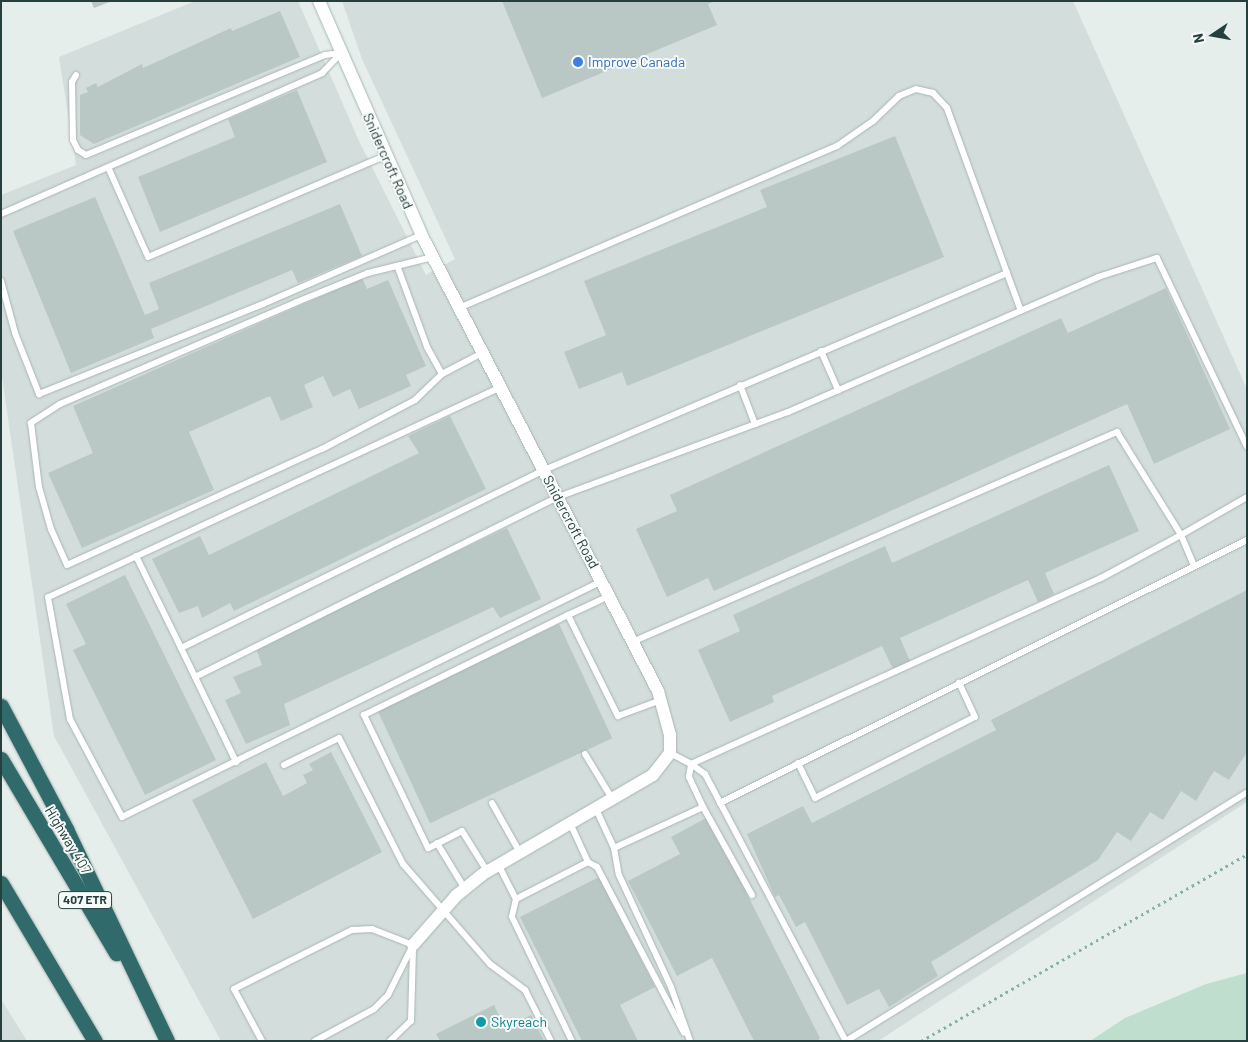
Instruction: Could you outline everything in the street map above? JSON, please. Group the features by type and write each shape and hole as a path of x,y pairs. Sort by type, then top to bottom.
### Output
{"highway":[{"path":"1,706 66,829 167,1041"},
{"name":"Highway 407","path":"1,759 167,1041"},
{"path":"1,883 95,1041"}],"street":[{"name":"Snidercroft Road","path":"320,1 385,156 421,234 458,309 501,387 602,581 661,700 670,735 670,753"},
{"path":"413,945 465,889 493,868 519,851 613,800 654,775 670,753"}],"lane":[{"path":"76,75 72,82 73,140 78,150 86,155 324,55 341,53"},
{"path":"1,214 322,73 341,53"},
{"path":"458,309 837,146 873,122 899,96 916,89 933,93 947,108 1022,311"},
{"path":"108,167 148,257 385,156"},
{"path":"1,281 15,333 39,394 263,304 421,234"},
{"path":"433,257 398,268 368,273 297,302 60,404 31,423 39,487 51,529 67,565 322,449 415,400 442,374 482,353"},
{"path":"194,677 257,642 558,497 755,424 1098,277 1157,258 1247,447"},
{"path":"398,268 428,347 442,374"},
{"path":"181,648 544,470 1007,273"},
{"path":"821,351 838,390"},
{"path":"740,385 755,424"},
{"path":"501,387 48,598 70,719 122,817 602,581"},
{"path":"631,642 1117,432 1181,535 1194,566"},
{"path":"691,764 1102,578 1247,498"},
{"path":"720,803 1247,540"},
{"path":"136,556 236,762"},
{"path":"516,900 493,868 462,831 428,848 364,715 609,596"},
{"path":"568,615 618,716 661,700"},
{"path":"798,764 815,798 975,717 959,684"},
{"path":"284,765 339,738 403,864 442,912 490,964 525,990 551,1041"},
{"path":"670,753 705,774 846,1041 1247,792"},
{"path":"585,754 613,800"},
{"path":"691,764 689,777 703,807 752,895"},
{"path":"492,803 519,851"},
{"path":"614,848 703,807"},
{"path":"596,809 614,848 619,875 672,987 689,1041"},
{"path":"570,823 588,862 597,867 689,1041"},
{"path":"437,843 465,889"},
{"path":"572,1041 512,917 516,900 588,862"},
{"path":"262,1041 234,989 352,930 372,929 413,945"},
{"path":"315,1041 374,1009 388,995 413,945"},
{"path":"390,1041 411,1021 413,945"}],"path":[{"path":"921,1041 1247,854"}],"shaded area":[{"path":"195,1 298,1 359,141 426,275 455,259 362,59 342,1 1073,1 1247,389 1247,802 878,1041 221,1041 54,736 1,370 1,195 76,165 59,57"},
{"path":"1,999 27,1041 1,1041"}],"green space":[{"path":"1247,973 1247,1041 1090,1041 1125,1018 1206,984"}],"building":[{"path":"91,1 112,1 94,8"},
{"name":"Improve Canada","path":"502,1 715,1 708,4 717,25 542,98"},
{"path":"280,11 300,57 94,144 80,135 80,95 88,92 86,88 96,83 98,87 142,64 143,68 231,28 232,31"},
{"path":"297,90 327,162 160,232 138,177 235,137 228,119"},
{"path":"895,136 944,257 627,386 622,372 579,389 564,352 606,335 584,281 767,207 760,190"},
{"path":"95,197 145,315 159,309 149,283 340,204 362,256 298,283 292,270 151,329 154,338 71,373 13,231"},
{"path":"362,278 367,289 388,280 426,366 406,375 411,386 359,409 350,389 333,397 323,376 304,385 313,407 281,421 270,396 189,432 214,490 82,548 48,473 93,453 73,406"},
{"path":"1166,288 1230,429 1154,464 1127,404 714,591 708,578 667,597 636,529 677,511 670,495 1061,318 1068,333"},
{"path":"450,416 486,489 234,611 230,603 202,618 198,606 179,613 152,559 200,536 209,555 419,453 408,436"},
{"path":"1109,465 1139,531 1045,573 1054,594 1038,602 1028,580 900,638 910,661 893,669 882,646 772,696 774,702 730,722 698,650 740,631 733,615 885,546 892,563"},
{"path":"507,528 541,599 500,618 493,607 284,704 290,725 246,744 225,700 241,693 233,677 262,665 255,646"},
{"path":"125,575 216,760 145,795 73,650 86,644 66,604"},
{"path":"1247,590 1247,752 1229,780 1214,771 1196,801 1181,791 1163,820 1150,812 1131,841 1117,832 1098,860 931,962 938,976 889,1007 879,989 847,1005 805,922 796,927 779,895 775,897 747,834 803,806 812,823 996,730 991,720"},
{"path":"559,624 612,738 430,823 377,709"},
{"path":"331,752 382,852 253,919 192,800 266,762 283,796 307,783 303,775 313,770 309,764"},
{"path":"708,817 820,1038 817,1041 754,1041 712,958 677,976 628,881 680,854 671,837"},
{"path":"599,877 655,987 620,1005 638,1041 582,1041 520,917"},
{"name":"Skyreach","path":"494,1005 505,1028 531,1015 544,1041 440,1041 436,1034"}],"place":[{"name":"Improve Canada","path":"578,62"},
{"name":"Skyreach","path":"481,1022"}]}
